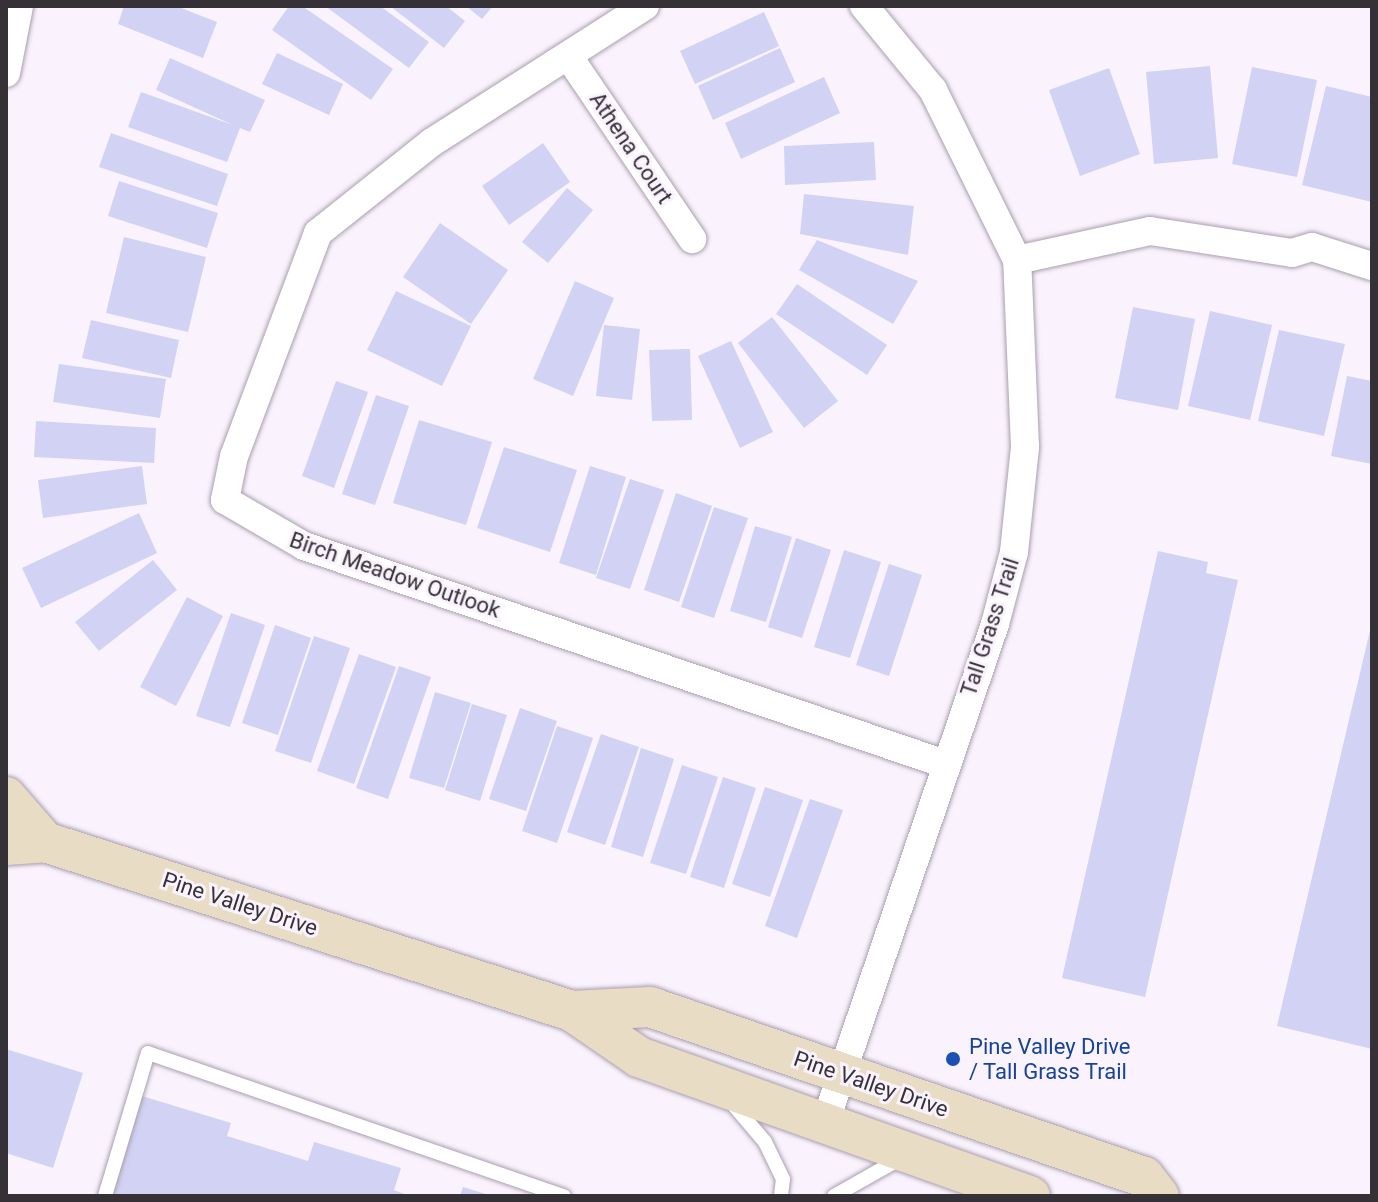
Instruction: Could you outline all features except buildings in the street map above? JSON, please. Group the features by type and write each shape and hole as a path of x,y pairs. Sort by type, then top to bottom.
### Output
{"main road":[{"path":"6,797 45,842"},
{"name":"Pine Valley Drive","path":"6,845 45,842 572,1011 639,1057 824,1126 1030,1196"},
{"name":"Pine Valley Drive","path":"572,1011 650,1007 1144,1177 1159,1196"}],"street":[{"path":"6,73 19,6"},
{"name":"Birch Meadow Outlook","path":"645,6 418,152 318,233 234,456 225,500 304,546 945,764"},
{"name":"Tall Grass Trail","path":"824,1126 995,624 1022,501 1026,387 1017,260 933,90 864,6"},
{"name":"Athena Court","path":"569,57 692,239"},
{"path":"1017,260 1150,231 1292,253 1312,247 1372,266"}],"lane":[{"path":"105,1196 148,1053 564,1196"},
{"path":"721,1089 765,1142 783,1179 781,1196"},
{"path":"834,1196 909,1154"}],"place":[{"name":"Pine Valley Drive / Tall Grass Trail","path":"953,1059"}]}
